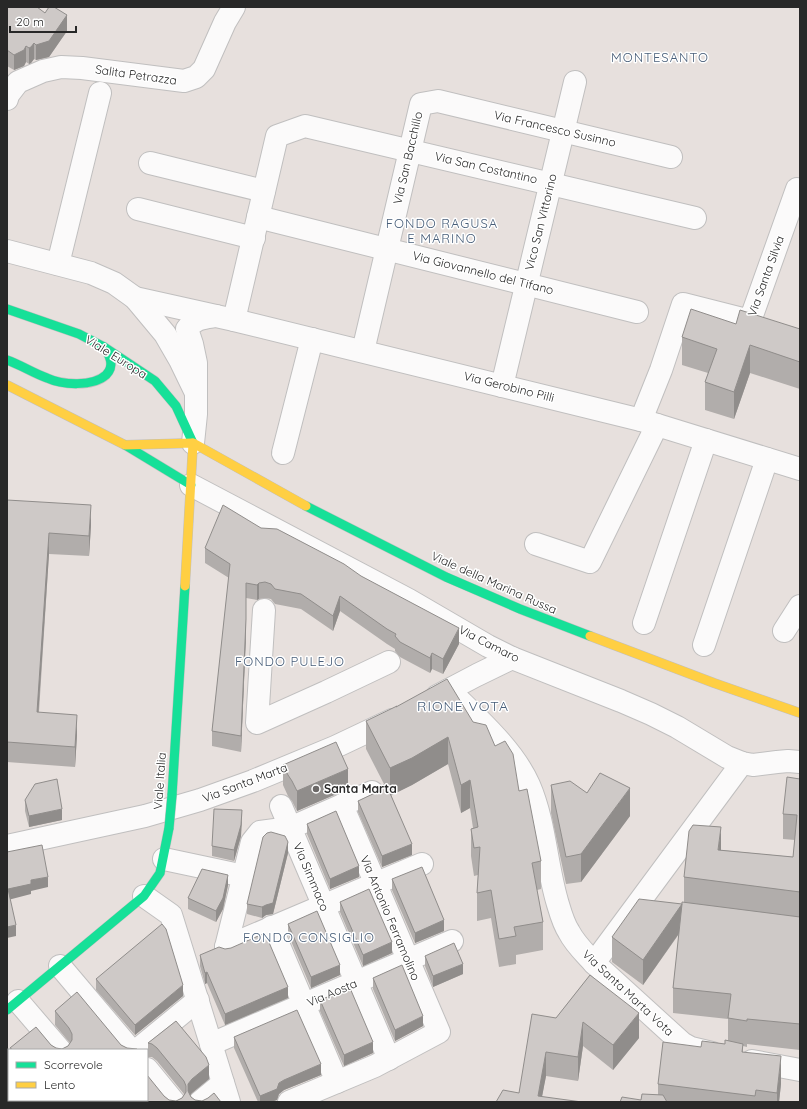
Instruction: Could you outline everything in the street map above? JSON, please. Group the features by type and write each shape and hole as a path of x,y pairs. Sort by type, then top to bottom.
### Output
{"main road":[{"name":"Viale Europa","path":"7,310 79,334 104,347 155,381 176,406 193,443"},
{"path":"7,360 10,360 51,380 78,384 89,383 104,377 108,373 111,366 112,357 104,347"},
{"path":"7,385 125,445 191,485"},
{"path":"125,445 193,443"},
{"name":"Viale Italia","path":"13,1005 144,896 160,873 169,828 172,796 193,443"},
{"name":"Viale della Marina Russa","path":"193,443 334,520 473,589 609,644 800,713"}],"street":[{"name":"Salita Petrazza","path":"7,96 18,82 43,71 62,67 82,68 184,81 196,77 204,69 225,22 234,7"},
{"name":"Vico San Vittorino","path":"502,386 575,82"},
{"path":"58,264 100,93"},
{"name":"Via Francesco Susinno","path":"430,103 563,131 671,157"},
{"name":"Via San Bacchillo","path":"362,351 410,151 430,103"},
{"name":"Via San Costantino","path":"264,191 277,136 305,126 695,218"},
{"path":"150,163 264,191 256,227 225,318 200,318 192,322 187,329 196,363 196,414 193,443"},
{"name":"Via Santa Silvia","path":"649,422 661,370 682,304 750,321 797,189 800,190"},
{"name":"Via Giovannello del Tifano","path":"138,209 256,227 387,250 637,312"},
{"path":"7,251 91,273 114,283 135,298 165,334 196,393"},
{"name":"Via Gerobino Pilli","path":"135,298 362,351 649,422 800,469"},
{"path":"283,453 312,339"},
{"path":"536,544 590,562 649,422"},
{"path":"644,623 706,440"},
{"path":"704,645 767,458"},
{"name":"Via Camaro","path":"191,485 409,600 488,646 512,658 651,714 677,727 726,757 742,763 753,765 788,761 800,762"},
{"path":"784,631 800,606"},
{"path":"264,610 257,723 389,662"},
{"name":"Via Santa Marta","path":"7,846 145,816 200,800 253,781 359,736 477,674 512,658"},
{"name":"Via Santa Marta Vota","path":"449,690 511,755 526,780 535,802 561,914 568,932 581,949 594,963 682,1044 704,1051 800,1070"},
{"path":"594,963 742,763"},
{"path":"372,792 290,828 260,832 252,842 226,947 422,864"},
{"name":"Via Antonio Ferramolino","path":"342,805 439,1032 389,1058"},
{"name":"Via Simmaco","path":"280,806 389,1058"},
{"path":"164,859 244,876"},
{"path":"144,896 171,915 226,1092 200,1102"},
{"path":"634,909 658,912"},
{"path":"271,928 337,1082"},
{"name":"Via Aosta","path":"211,1044 452,941"},
{"path":"60,966 130,1049"},
{"path":"138,1049 198,1000"},
{"path":"13,1005 36,1021 59,1049"},
{"path":"289,1102 375,1066 389,1058"},
{"path":"148,1070 174,1102"}],"building":[{"path":"7,7 37,7 45,13 49,7 54,7 67,15 49,41 36,45 34,43 29,48 26,46 24,50 14,55 7,50"},
{"path":"691,309 736,324 740,310 800,329 800,362 750,345 734,392 705,382 717,349 682,337"},
{"path":"7,500 91,505 89,536 49,533 37,712 77,715 75,747 7,742"},
{"path":"223,505 261,528 277,529 344,564 361,576 459,628 443,659 432,653 430,658 400,642 395,636 396,634 340,596 333,616 301,594 275,589 271,584 265,582 257,585 246,583 241,736 212,731 230,564 205,548"},
{"path":"447,679 473,722 486,725 495,746 505,741 513,754 519,791 527,789 541,861 532,863 543,922 514,927 516,936 499,939 491,890 477,893 480,847 474,848 471,829 478,827 470,780 461,785 448,737 412,758 390,768 366,721 397,706 396,707"},
{"path":"336,742 348,769 297,791 283,765"},
{"path":"600,773 630,788 581,854 566,857 551,785 570,781 587,793"},
{"path":"787,777 800,779 800,892 684,877 689,831 693,825 721,827 718,850 793,857 797,815 783,814"},
{"path":"57,779 62,809 29,816 25,800 35,784"},
{"path":"384,784 386,784 412,844 382,856 358,801 382,789"},
{"path":"214,809 242,810 241,825 234,850 212,846"},
{"path":"336,811 359,866 330,879 307,824"},
{"path":"271,832 285,836 288,842 273,903 262,907 247,904 263,837 267,833"},
{"path":"42,845 48,877 31,880 31,884 8,889 16,925 7,927 7,852"},
{"path":"422,867 444,920 415,933 392,879"},
{"path":"202,869 228,875 223,898 216,911 188,898"},
{"path":"369,889 392,942 363,955 340,902"},
{"path":"639,899 682,904 643,960 612,937"},
{"path":"682,902 800,917 800,1024 747,1019 747,1021 728,1018 731,994 673,988"},
{"path":"317,911 340,965 311,977 288,924"},
{"path":"162,924 166,929 183,985 135,1025 96,979"},
{"path":"265,933 288,987 225,1014 207,972 205,973 200,955 219,947 225,949 231,948"},
{"path":"454,943 463,964 433,976 425,956"},
{"path":"402,965 423,1016 395,1030 373,978"},
{"path":"590,975 639,1013 613,1045 583,1022 578,1057 546,1052 538,1096 582,1102 496,1102 503,1090 519,1093 532,1014 556,1018"},
{"path":"350,988 373,1042 344,1055 320,1000"},
{"path":"77,992 121,1045 127,1048 137,1049 62,1049 68,1046 72,1040 72,1034 55,1011"},
{"path":"297,1010 321,1064 284,1080 279,1083 277,1089 260,1096 234,1037"},
{"path":"176,1021 206,1057 209,1065 188,1084 188,1091 191,1097 195,1100 202,1101 214,1093 221,1102 7,1102 7,1074 8,1101 148,1101 148,1076 169,1100 176,1101 182,1098 186,1092 184,1081 157,1048 148,1043"},
{"path":"36,1027 51,1045 62,1049 10,1048"},
{"path":"725,1040 743,1044 742,1052 781,1056 777,1093 756,1090 755,1096 658,1084 663,1042 701,1047 702,1041 725,1044"},
{"path":"642,1094 663,1095 667,1102 620,1102 622,1097 641,1100"}],"traffic: fast":[{"path":"7,309 79,334 104,347 155,381 176,406 193,443"},
{"path":"7,360 53,380 77,384 86,383 100,379 109,372 111,361 104,347"},
{"path":"125,445 191,485"},
{"path":"306,506 446,577 520,609 590,636"},
{"path":"172,795 185,586"},
{"path":"169,828 172,795"},
{"path":"7,1010 144,896 160,873 169,828"}],"traffic: slow":[{"path":"7,385 125,445 193,443 306,506"},
{"path":"185,586 193,443"},
{"path":"590,636 714,683 800,713"}],"place":[{"name":"Santa Marta","path":"316,789"}],"district":[{"name":"MONTESANTO","path":"660,57"},
{"name":"FONDO RAGUSA E MARINO","path":"442,230"},
{"name":"FONDO PULEJO","path":"290,661"},
{"name":"RIONE VOTA","path":"463,706"},
{"name":"FONDO CONSIGLIO","path":"309,937"}]}
